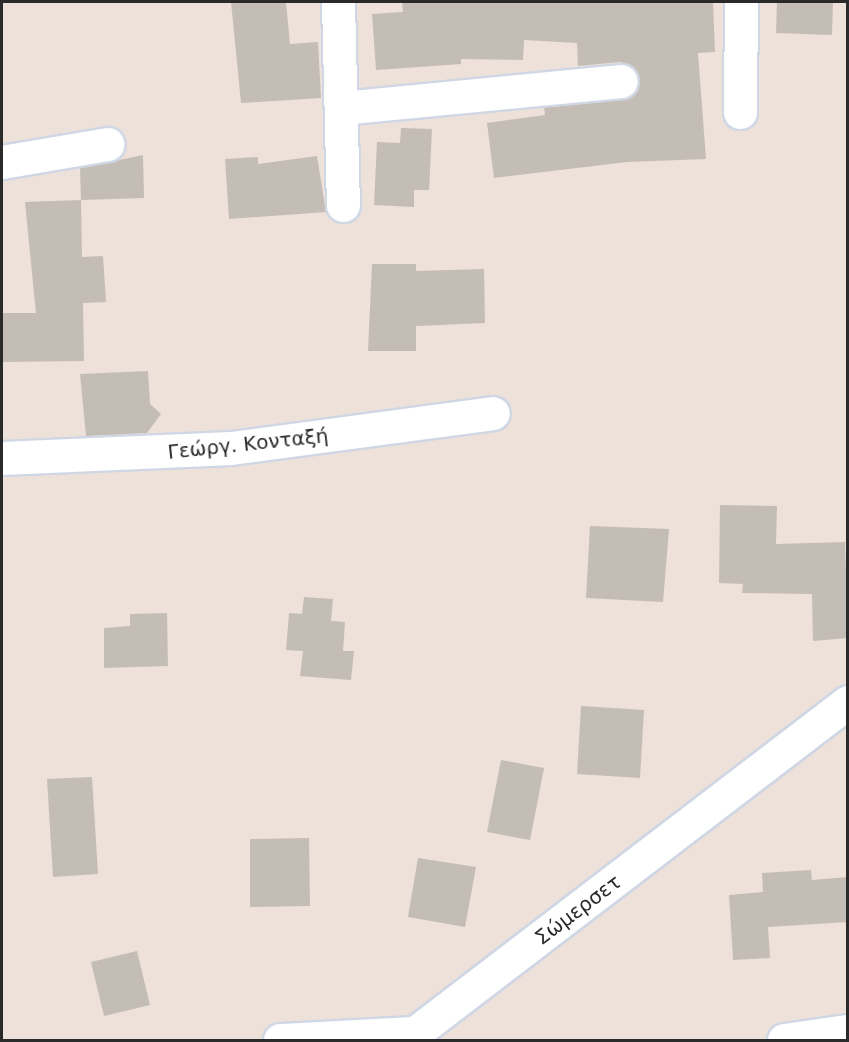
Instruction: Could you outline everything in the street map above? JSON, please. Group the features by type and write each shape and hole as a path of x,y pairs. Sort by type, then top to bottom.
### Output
{"street":[{"path":"338,2 343,205"},
{"path":"740,112 741,2"},
{"path":"341,108 621,81"},
{"path":"2,162 107,144"},
{"name":"Γεώργ. Κονταξή","path":"2,458 231,448 493,413"},
{"name":"Σώμερσετ","path":"280,1041 430,1037 848,702"},
{"path":"784,1041 848,1031"}],"building":[{"path":"231,2 286,2 290,44 318,42 321,98 241,103"},
{"path":"402,2 713,2 715,52 698,53 706,159 627,162 494,178 487,123 545,115 544,107 623,100 638,88 637,71 620,62 578,66 577,43 524,40 523,60 461,59 461,64 376,70 372,14 403,12"},
{"path":"777,2 833,2 832,35 776,33"},
{"path":"401,128 432,129 429,190 414,190 414,207 374,205 377,142 400,143"},
{"path":"143,155 144,198 81,200 80,168"},
{"path":"317,156 326,212 229,219 225,159 258,157 258,164"},
{"path":"81,200 82,257 103,256 106,302 83,303 84,361 2,362 2,313 36,313 25,202"},
{"path":"372,264 416,264 416,271 484,269 485,323 416,326 416,351 368,351"},
{"path":"148,371 150,404 161,414 147,433 86,436 80,374"},
{"path":"720,505 777,506 776,544 845,542 848,638 813,641 812,594 742,593 743,584 719,583"},
{"path":"590,526 669,529 663,602 586,598"},
{"path":"304,597 333,599 331,621 345,622 343,651 354,651 351,680 300,676 303,651 286,650 289,613 302,614"},
{"path":"167,613 168,666 104,668 104,628 130,626 130,614"},
{"path":"581,706 644,710 640,778 577,774"},
{"path":"501,760 544,768 530,840 487,832"},
{"path":"92,777 98,874 53,877 47,779"},
{"path":"309,838 310,906 250,907 250,839"},
{"path":"418,858 476,867 465,927 408,917"},
{"path":"811,870 812,880 848,877 848,922 768,927 770,958 733,960 729,895 763,892 762,873"},
{"path":"137,951 150,1005 104,1016 91,962"}]}
